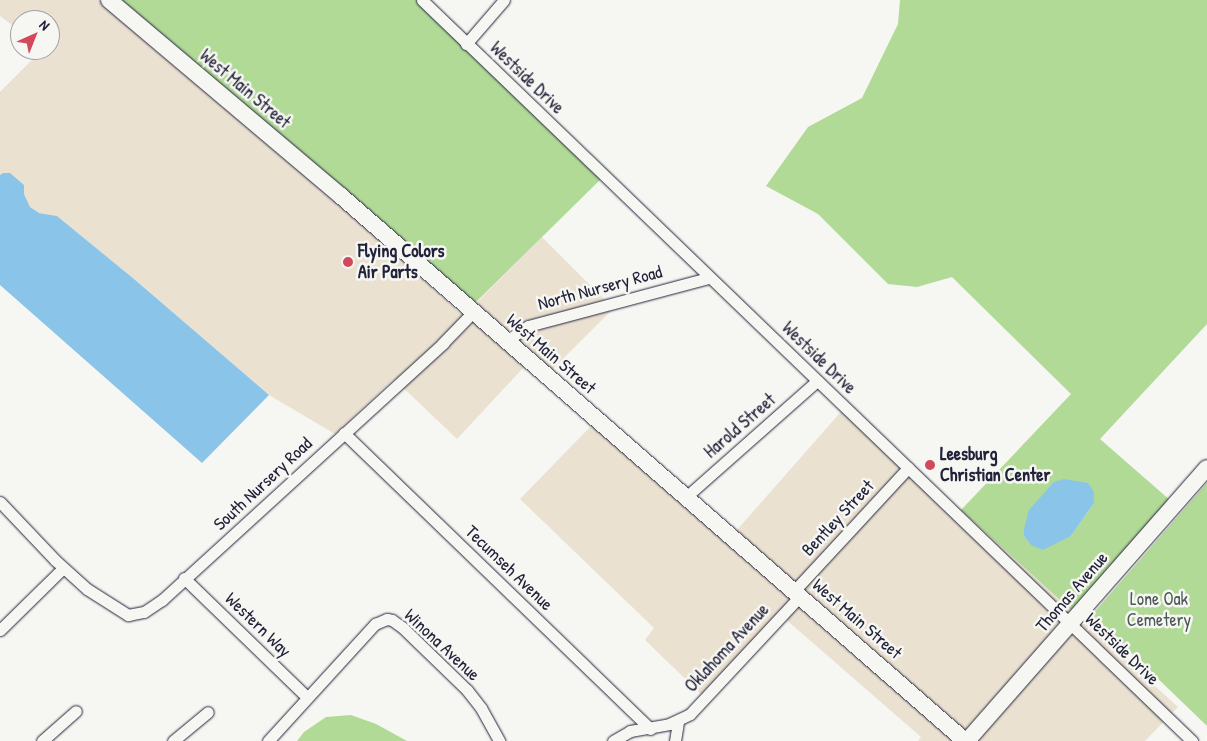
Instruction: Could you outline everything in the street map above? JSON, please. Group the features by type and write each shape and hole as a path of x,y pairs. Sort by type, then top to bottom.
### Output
{"main road":[{"name":"West Main Street","path":"109,0 341,196 966,741"},
{"name":"Thomas Avenue","path":"966,741 1207,468"}],"street":[{"name":"Westside Drive","path":"422,0 708,278 818,381 1192,741"},
{"path":"466,44 504,0"},
{"name":"North Nursery Road","path":"506,341 528,326 708,278"},
{"name":"South Nursery Road","path":"63,568 102,600 128,615 137,615 151,608 443,343 473,312"},
{"name":"Harold Street","path":"687,496 818,381"},
{"name":"Tecumseh Avenue","path":"344,433 651,729"},
{"name":"Bentley Street","path":"797,593 908,468"},
{"path":"0,502 63,568 0,630"},
{"name":"Western Way","path":"184,578 307,698"},
{"name":"Oklahoma Avenue","path":"678,721 690,714 797,593"},
{"name":"Winona Avenue","path":"268,741 375,624 387,619 392,620 467,690 481,708 499,741"},
{"path":"42,741 76,711"},
{"path":"173,741 208,712"},
{"path":"613,741 630,731 651,729 678,721 675,741"}],"shaded area":[{"path":"0,0 99,0 347,209 462,315 465,313 525,366 457,439 394,379 335,434 269,395 134,279 57,216 39,213 30,207 24,194 24,185 3,173 0,175 0,92 32,60 60,60 60,10 10,10 10,24 0,16"},
{"path":"542,237 613,308 546,376 475,304"},
{"path":"847,405 902,462 961,510 1074,613 966,733 736,531"},
{"path":"592,425 956,741 918,741 921,737 782,616 703,696 645,640 654,628 520,499"},
{"path":"1082,620 1178,707 1145,741 975,741"}],"green space":[{"path":"119,0 423,0 607,173 474,304"},
{"path":"900,0 1207,0 1207,324 1100,439 1171,501 1072,611 961,510 1071,394 952,277 917,287 888,284 818,214 766,186 808,127 862,98 898,24","holes":["1094,503 1071,536 1032,545 1024,536 1024,529"]},
{"name":"Lone Oak Cemetery","path":"1207,483 1207,726 1092,615"},
{"path":"351,715 376,724 407,741 297,741 304,732 326,717"}],"water":[{"path":"10,173 24,185 24,194 30,207 39,213 57,216 134,279 269,395 202,463 0,285 0,175"},
{"path":"1064,479 1088,483 1094,492 1094,503 1071,536 1043,550 1031,545 1024,536 1029,510 1054,482"}],"place":[{"name":"Flying Colors Air Parts","path":"348,262"},
{"name":"Leesburg Christian Center","path":"930,465"}]}
